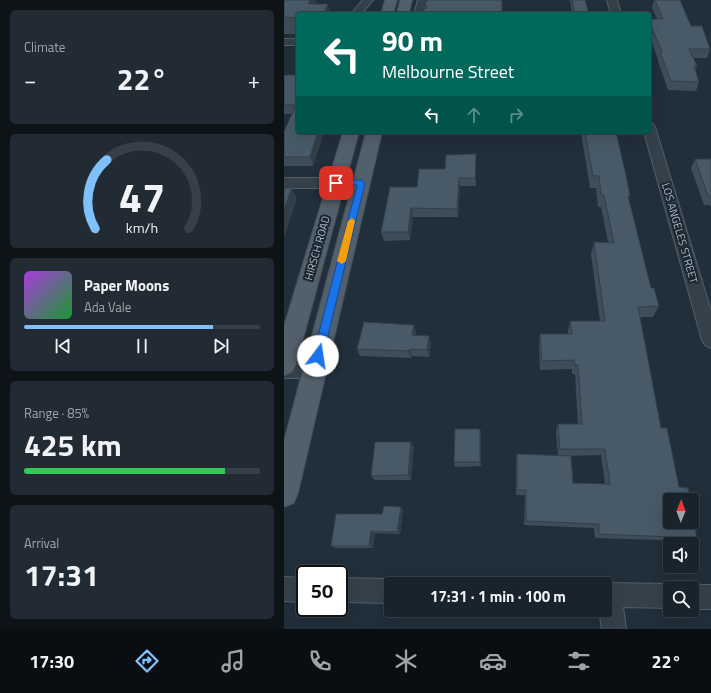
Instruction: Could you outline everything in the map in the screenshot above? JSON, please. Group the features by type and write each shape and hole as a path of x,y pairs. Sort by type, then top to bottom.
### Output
{"main road":[{"path":"388,12 391,0"},
{"path":"403,12 406,0"},
{"name":"HIRSCH ROAD","path":"284,365 350,134"},
{"path":"284,493 373,134"}],"street":[{"path":"358,12 368,0"},
{"path":"419,12 422,0"},
{"path":"612,0 615,12"},
{"path":"284,42 296,42"},
{"name":"LOS ANGELES STREET","path":"651,134 711,340"},
{"path":"284,182 361,183"},
{"path":"284,370 315,370"},
{"path":"284,589 296,590"},
{"path":"348,590 384,591"},
{"path":"612,595 663,596"},
{"path":"699,597 711,597"},
{"path":"612,617 614,629"}],"building":[{"path":"284,0 310,0 308,4 328,4 324,12 296,12 296,18 284,17"},
{"path":"427,0 502,0 502,12 423,12 424,9 427,8 425,5"},
{"path":"572,0 585,0 588,12 575,12"},
{"path":"655,0 680,0 691,26 702,26 710,49 689,49 697,66 694,66 699,82 671,81 660,52 662,52 651,26 651,19 663,19"},
{"path":"284,75 296,75 296,105 284,105"},
{"path":"296,105 296,134 317,134 310,157 284,157 284,131"},
{"path":"585,134 616,134 630,196 628,196 651,288 654,288 659,306 638,307 661,428 667,428 679,487 688,488 689,493 663,493 663,529 695,529 697,537 599,534 599,524 526,521 526,490 517,490 517,454 571,456 573,483 610,484 605,449 560,449 558,424 582,424 578,365 575,365 574,360 542,361 540,334 572,334 570,321 605,321 594,242 614,243 604,195 601,195 599,176 593,176"},
{"path":"476,154 475,178 459,178 457,209 411,208 408,232 381,232 390,187 417,187 419,169 445,169 446,155"},
{"path":"695,159 711,159 711,196 708,196"},
{"path":"284,188 292,188 284,210"},
{"path":"364,322 414,325 412,335 429,336 427,350 410,349 409,351 357,349"},
{"path":"455,429 480,429 480,462 454,462"},
{"path":"375,442 411,442 408,475 371,476"},
{"path":"384,506 401,507 397,532 371,531 369,546 331,546 336,514 382,514"}],"slow traffic":[{"path":"342,261 352,221"}],"route":[{"path":"318,356 361,183 336,183"}]}
